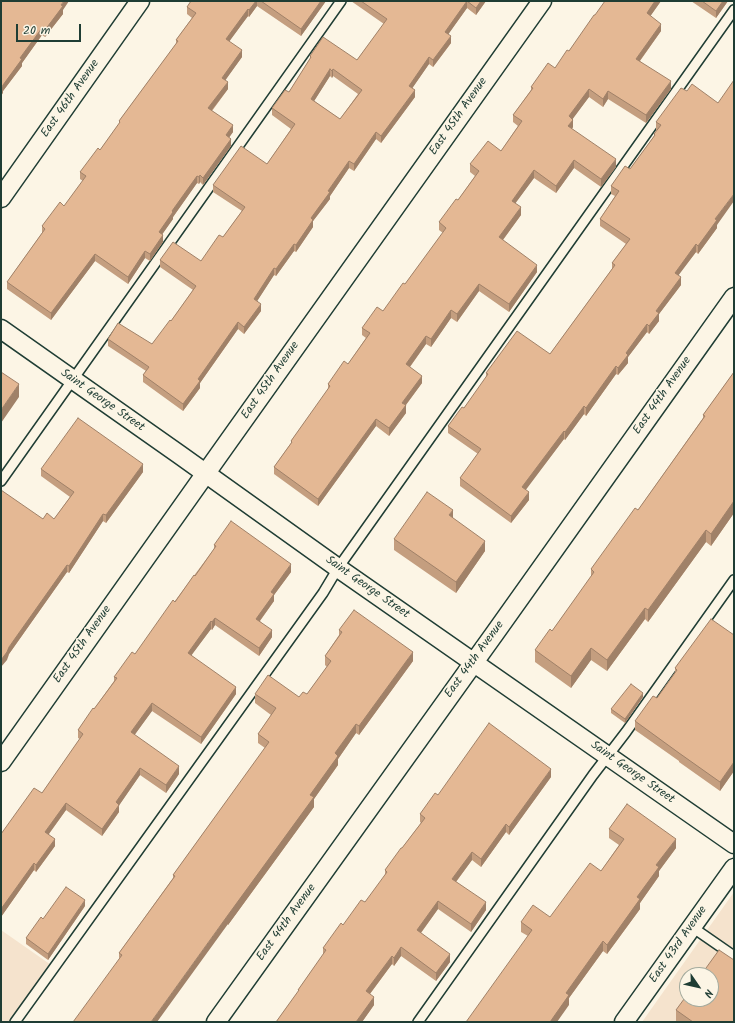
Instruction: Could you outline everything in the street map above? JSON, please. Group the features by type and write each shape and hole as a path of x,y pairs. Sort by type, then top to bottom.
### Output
{"street":[{"name":"East 46th Avenue","path":"1,198 140,1"},
{"name":"East 45th Avenue","path":"1,762 542,1"},
{"name":"East 44th Avenue","path":"216,1022 734,297"},
{"name":"Saint George Street","path":"1,329 473,663 734,844"},
{"name":"East 43rd Avenue","path":"624,1022 734,868"}],"lane":[{"path":"1,481 341,1"},
{"path":"15,1022 318,599 338,568 734,10"},
{"path":"418,1022 593,775 626,732 734,580"},
{"path":"692,927 734,956"}],"shaded area":[{"path":"734,892 734,1022 642,1022 679,970 679,1007 719,1007 719,967 681,967"},
{"path":"1,930 54,967 15,1022 1,1022"}],"building":[{"path":"1,1 64,1 61,5 63,6 45,30 42,28 20,58 22,59 1,89"},
{"path":"191,1 256,1 249,10 248,9 226,39 242,50 222,78 228,82 208,108 233,125 226,135 231,139 203,178 200,175 199,177 197,176 159,232 163,235 150,254 145,251 128,277 95,254 51,313 7,282 45,229 42,226 60,202 64,206 86,176 80,172 98,148 100,150 120,122 119,121 178,41 176,40 196,13 187,7"},
{"path":"261,1 321,1 301,29"},
{"path":"361,1 467,1 445,32 451,36 433,60 429,57 409,86 415,90 381,136 376,132 354,164 349,161 328,191 330,192 311,218 313,220 296,245 294,244 276,269 274,268 254,299 261,304 244,327 238,322 198,379 200,381 183,404 143,375 149,367 108,339 118,323 152,344 170,320 171,321 196,286 160,260 173,242 201,261 219,235 223,237 245,207 213,185 241,146 267,164 295,124 272,108 285,90 289,92 323,37 357,60 387,19","holes":["330,69 332,71 333,69 362,90 340,119 311,99"]},
{"path":"467,1 481,1 476,8"},
{"path":"605,1 655,1 647,13 661,24 636,59 671,81 646,115 608,91 603,99 589,89 569,116 573,120 568,126 616,159 601,179 574,160 556,186 534,170 512,201 521,207 499,237 537,265 509,304 479,284 457,314 451,310 431,339 426,336 406,364 422,376 402,403 406,405 389,428 376,419 318,499 274,467 330,386 328,384 344,361 348,364 370,333 362,328 377,307 383,311 446,228 439,222 456,199 458,200 479,171 470,164 488,141 501,151 522,121 513,115 533,88 531,87 548,63 555,68"},
{"path":"702,1 723,1 716,11"},
{"path":"734,80 734,194 715,219 717,220 698,246 696,244 675,273 681,277 656,311 659,313 649,326 647,324 626,353 628,355 618,368 616,366 586,408 584,406 522,487 529,492 511,516 460,478 481,449 448,426 462,407 464,408 488,374 486,373 517,331 550,354 615,265 612,263 630,239 600,219 619,191 611,186 625,166 630,169 655,135 654,134 661,125 656,122 681,88 687,91 692,84 718,103"},
{"path":"1,372 19,384 1,410"},
{"path":"734,372 734,501 711,534 706,530 648,610 645,608 607,660 591,648 571,676 535,650 550,629 552,631 594,572 591,569 635,508 638,510 705,416 703,415"},
{"path":"78,418 143,464 106,515 103,514 69,566 67,565 1,660 1,490 43,519 47,513 54,519 74,492 41,469"},
{"path":"427,492 453,510 449,515 485,541 456,582 394,539"},
{"path":"231,521 291,564 271,592 274,594 256,619 272,630 259,648 215,618 212,622 211,621 188,653 236,687 201,737 152,703 131,732 179,766 166,785 140,768 116,802 119,805 102,829 66,803 45,832 55,839 36,865 34,863 1,909 1,834 34,788 42,793 83,734 78,730 93,708 94,709 117,678 114,677 132,652 135,654 173,600 175,602 194,575 195,576"},
{"path":"354,610 413,652 359,726 356,724 335,753 338,756 310,795 314,797 151,1022 73,1022 122,955 119,953 175,876 173,875 269,742 258,734 276,708 255,694 268,675 299,697 303,692 307,694 331,661 325,656 342,632 339,630"},
{"path":"711,619 734,635 734,762 720,782 635,721 653,696 657,698 677,670 675,668"},
{"path":"631,684 643,693 625,719 611,709"},
{"path":"489,723 551,769 509,827 506,824 481,859 472,852 452,879 486,902 471,924 438,901 417,930 450,954 436,973 401,947 394,958 392,956 366,991 374,997 356,1022 276,1022 326,950 323,948 341,923 343,925 361,900 365,902 387,872 385,870 425,818 420,814 435,793 438,795"},
{"path":"627,804 676,839 656,865 659,867 637,897 640,899 607,945 603,941 566,993 569,995 550,1022 466,1022 532,930 521,922 533,905 550,917 590,863 601,871 624,839 609,829"},
{"path":"66,887 85,900 48,954 26,938 41,917 43,919"},
{"path":"719,950 734,960 734,1022 693,1022 676,1010 679,1006 719,1007 719,967 707,967"}]}
